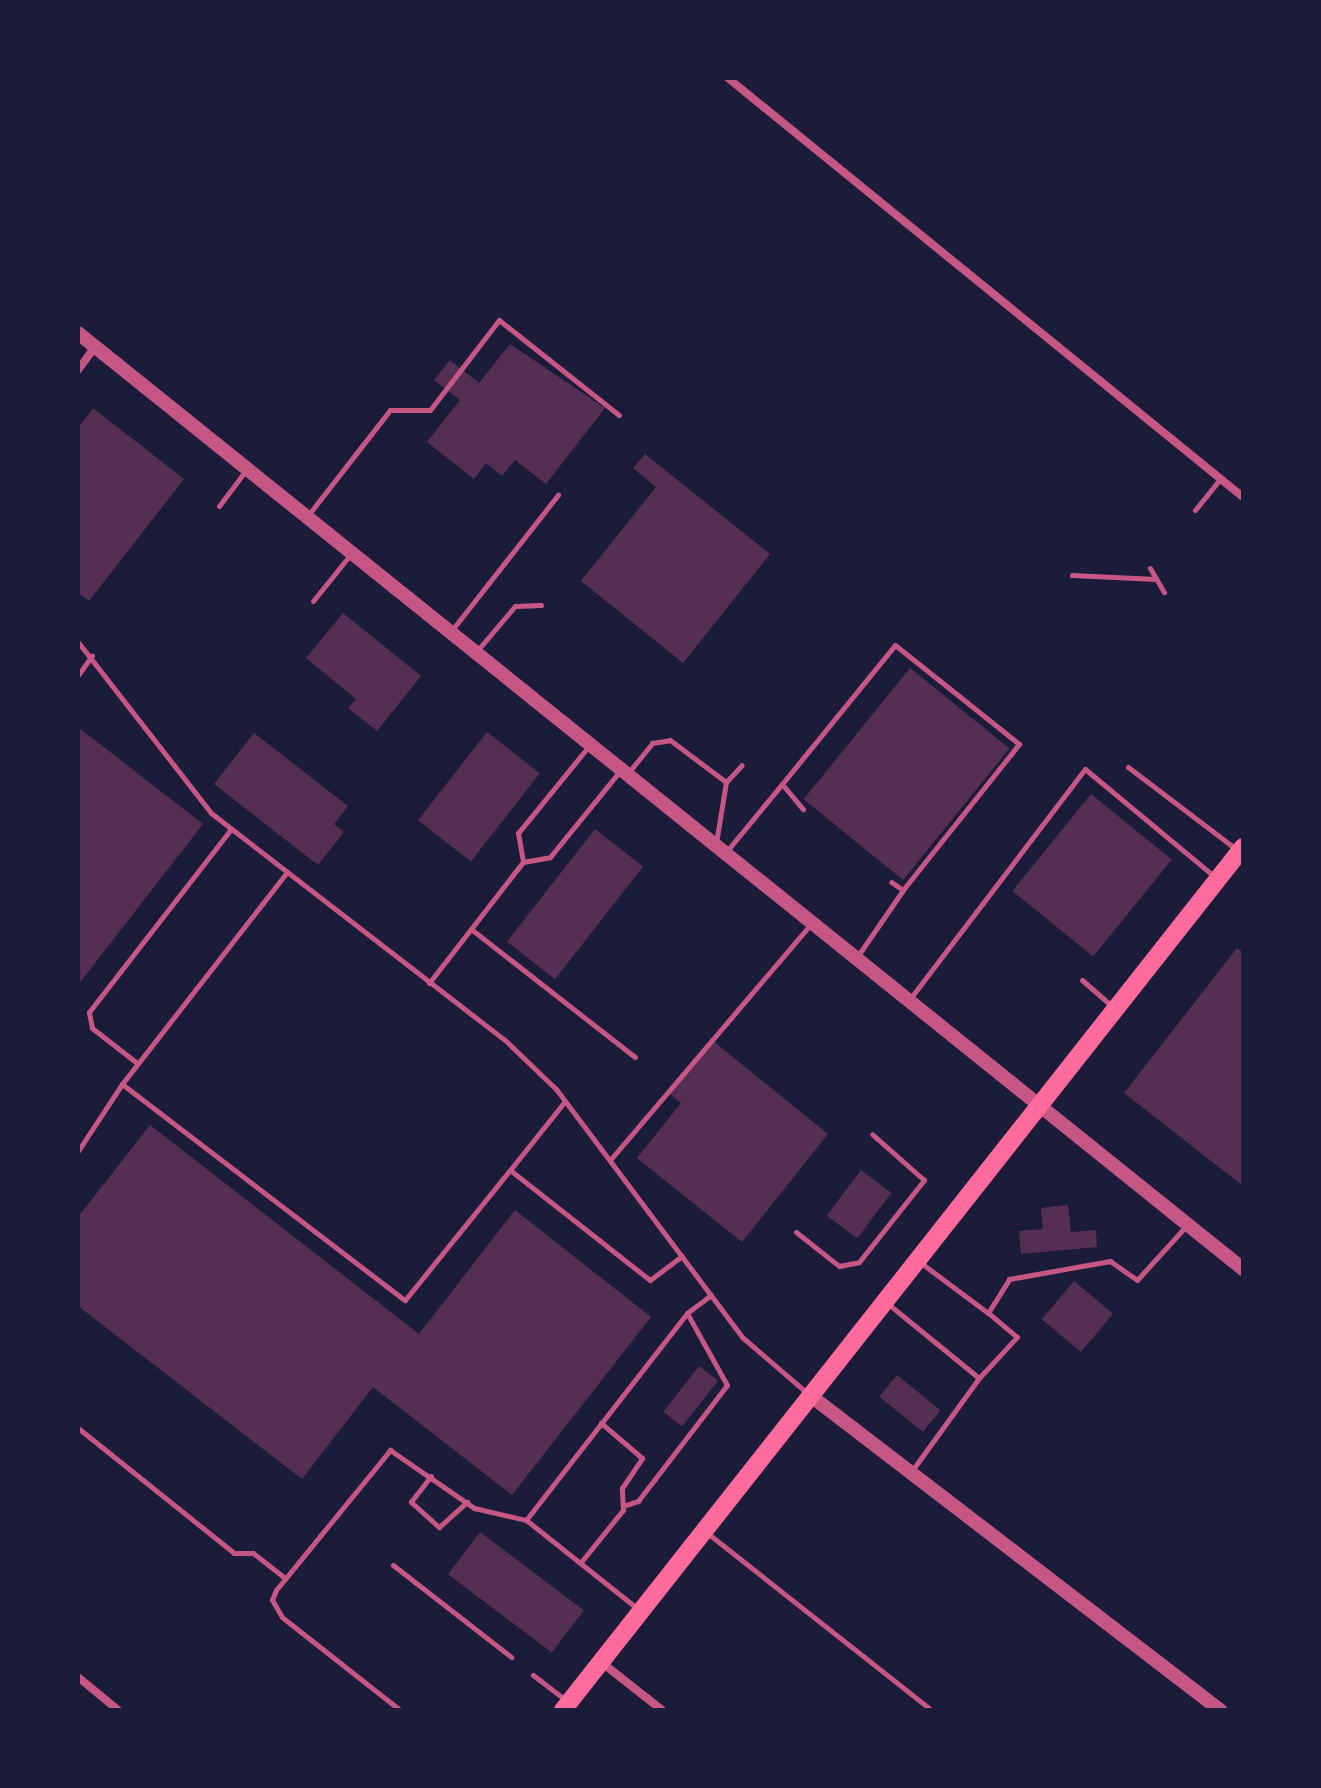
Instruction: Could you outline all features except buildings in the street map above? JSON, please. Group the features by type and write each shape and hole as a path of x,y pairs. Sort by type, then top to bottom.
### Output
{"highway":[{"path":"566,1706 1242,851"}],"street":[{"path":"728,78 1243,497"},
{"path":"78,333 906,1003 1243,1269"},
{"path":"78,370 95,347"},
{"path":"811,1396 1220,1710"},
{"path":"601,1662 662,1710"},
{"path":"78,1677 118,1710"}],"lane":[{"path":"306,518 390,410 430,410 499,320 619,415"},
{"path":"219,506 246,470"},
{"path":"1195,510 1221,478"},
{"path":"449,634 558,495"},
{"path":"313,601 351,554"},
{"path":"1150,568 1164,592"},
{"path":"1072,575 1156,579"},
{"path":"475,654 515,606 541,605"},
{"path":"78,642 92,656 211,813 505,1040 565,1101 742,1337 811,1396"},
{"path":"719,852 782,784 895,645 1019,744 903,890 854,961"},
{"path":"78,675 92,656"},
{"path":"429,983 523,862 550,857 652,743 670,740 726,782"},
{"path":"523,862 518,833 588,746"},
{"path":"719,852 726,782 742,765"},
{"path":"1128,767 1242,851"},
{"path":"906,1003 1085,769 1218,880"},
{"path":"782,784 803,809"},
{"path":"137,1063 92,1028 89,1012 231,829"},
{"path":"78,1151 137,1063 287,872"},
{"path":"891,882 903,890"},
{"path":"610,1160 810,925"},
{"path":"471,929 635,1057"},
{"path":"1082,980 1115,1009"},
{"path":"122,1084 405,1300 565,1101"},
{"path":"78,1134 86,1141"},
{"path":"796,1232 839,1266 859,1262 924,1180 872,1134"},
{"path":"510,1170 650,1280 682,1256"},
{"path":"988,1313 1009,1279 1110,1261 1137,1280 1188,1224"},
{"path":"911,1473 979,1378 1017,1337 918,1260"},
{"path":"526,1520 687,1313 711,1295"},
{"path":"886,1301 979,1378"},
{"path":"581,1562 626,1505 638,1501 727,1385 687,1313"},
{"path":"601,1423 642,1458 622,1488 626,1505"},
{"path":"78,1428 234,1553 253,1553 285,1578"},
{"path":"400,1710 275,1609 272,1600 285,1578 382,1455 401,1453 467,1502 526,1520 641,1611"},
{"path":"431,1476 411,1502 439,1527 467,1502"},
{"path":"704,1531 931,1710"},
{"path":"393,1565 511,1657"},
{"path":"533,1675 566,1706"}]}
